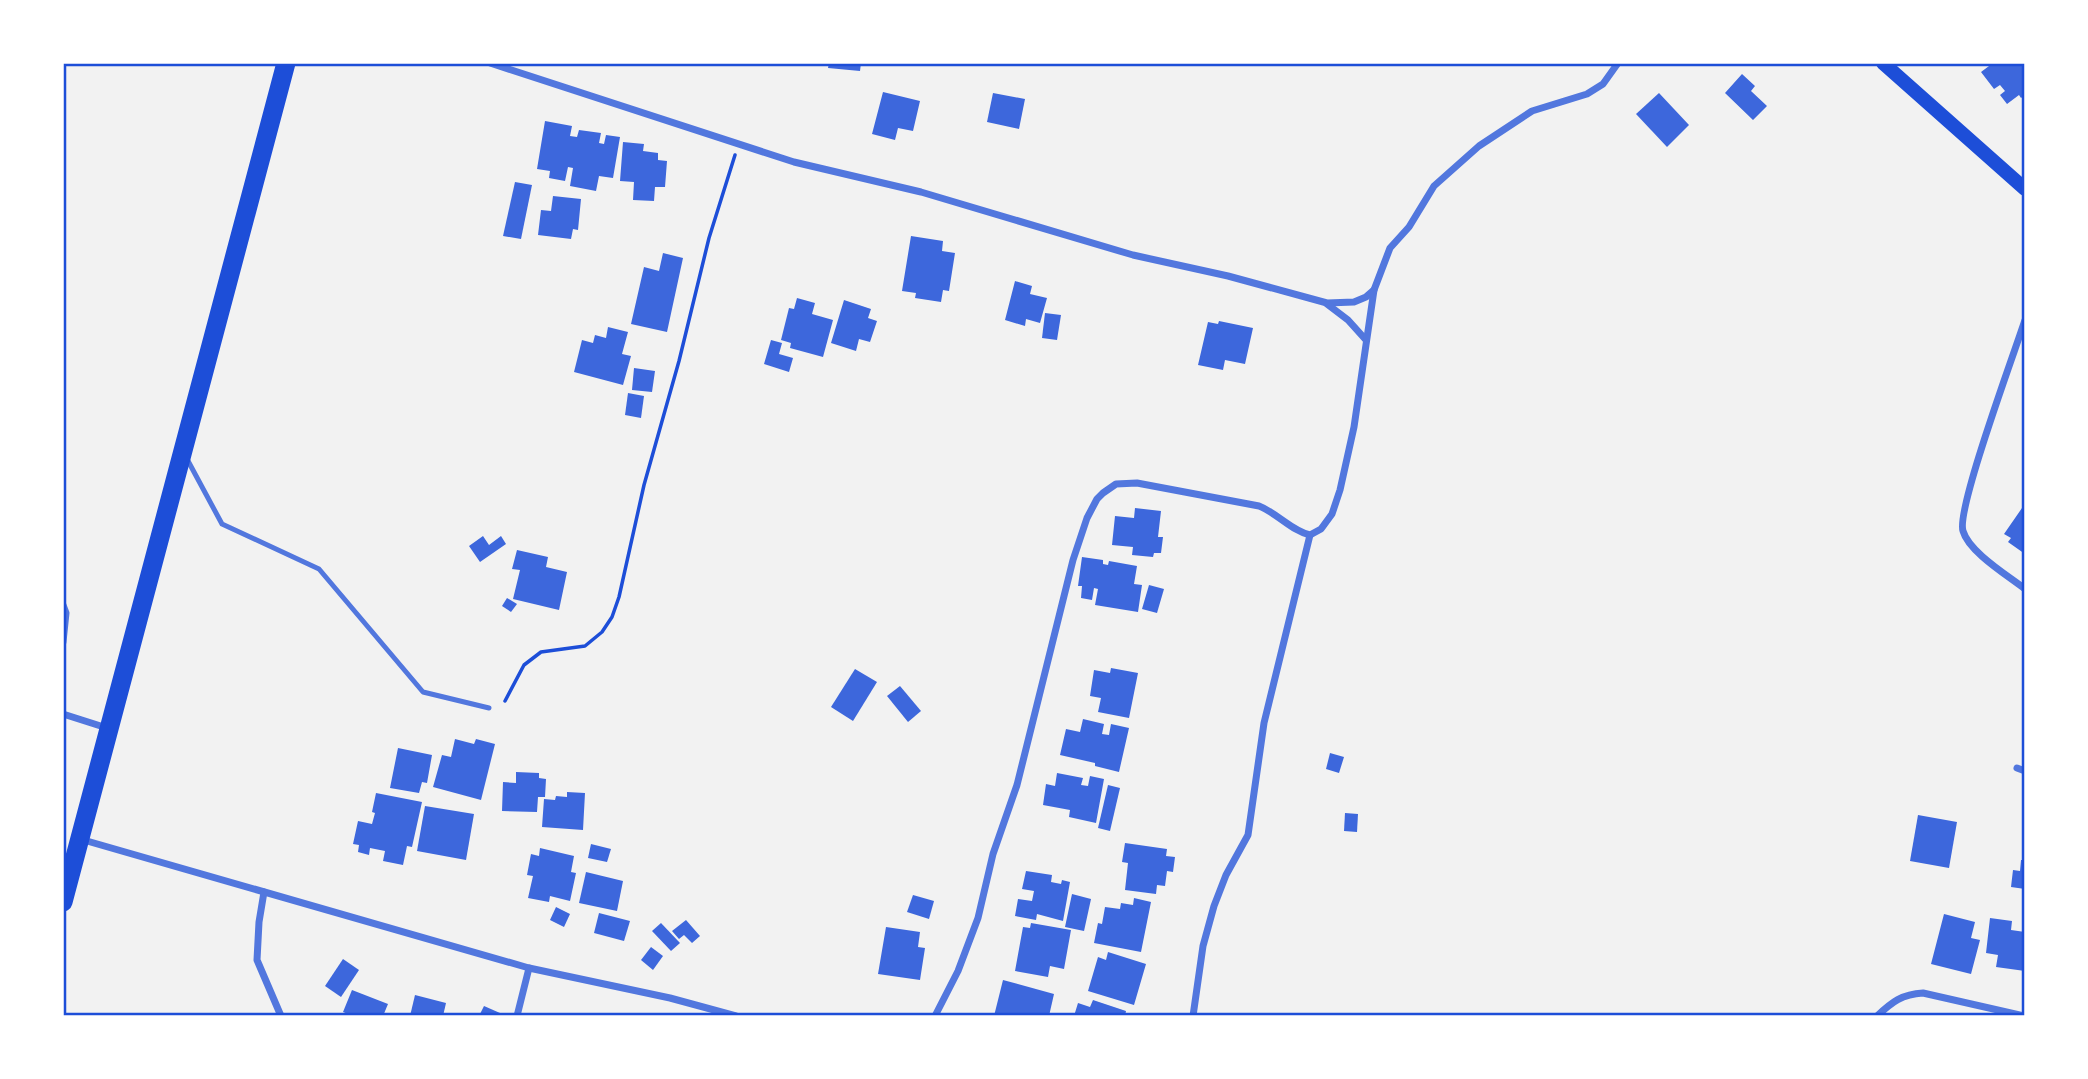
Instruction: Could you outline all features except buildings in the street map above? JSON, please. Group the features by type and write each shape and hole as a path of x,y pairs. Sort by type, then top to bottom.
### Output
{"highway":[{"path":"63,902 107,728 286,63"}],"main road":[{"path":"1883,63 2025,189"}],"street":[{"path":"490,63 794,162 921,192 1133,255 1228,276 1327,303 1354,302 1374,290"},
{"path":"935,1016 958,971 978,918 993,854 1017,785 1073,560 1087,517 1097,499 1112,486 1124,482 1160,486 1259,506 1272,511 1301,533 1310,535 1321,530 1332,514 1340,489 1354,427 1374,290 1390,248 1409,227 1434,186 1479,146 1532,111 1587,94 1604,84 1618,63"},
{"path":"1327,303 1348,320 1366,340"},
{"path":"2025,320 1976,468 1963,513 1962,529 1968,541 1985,558 2025,589"},
{"path":"1193,1016 1203,946 1214,906 1226,875 1248,835 1265,723 1310,535"},
{"path":"63,605 66,613 63,642"},
{"path":"63,714 107,728"},
{"path":"79,838 530,968 670,998 736,1016"},
{"path":"264,892 257,960 281,1016"},
{"path":"517,1016 530,968"},
{"path":"1877,1016 1897,998 1911,993 1938,996 1997,1013 2024,1016"}],"lane":[{"path":"182,450 222,524 319,569 423,692 489,708"}],"path":[{"path":"505,701 524,665 541,652 585,646 603,632 612,617 709,237 739,143"}]}
